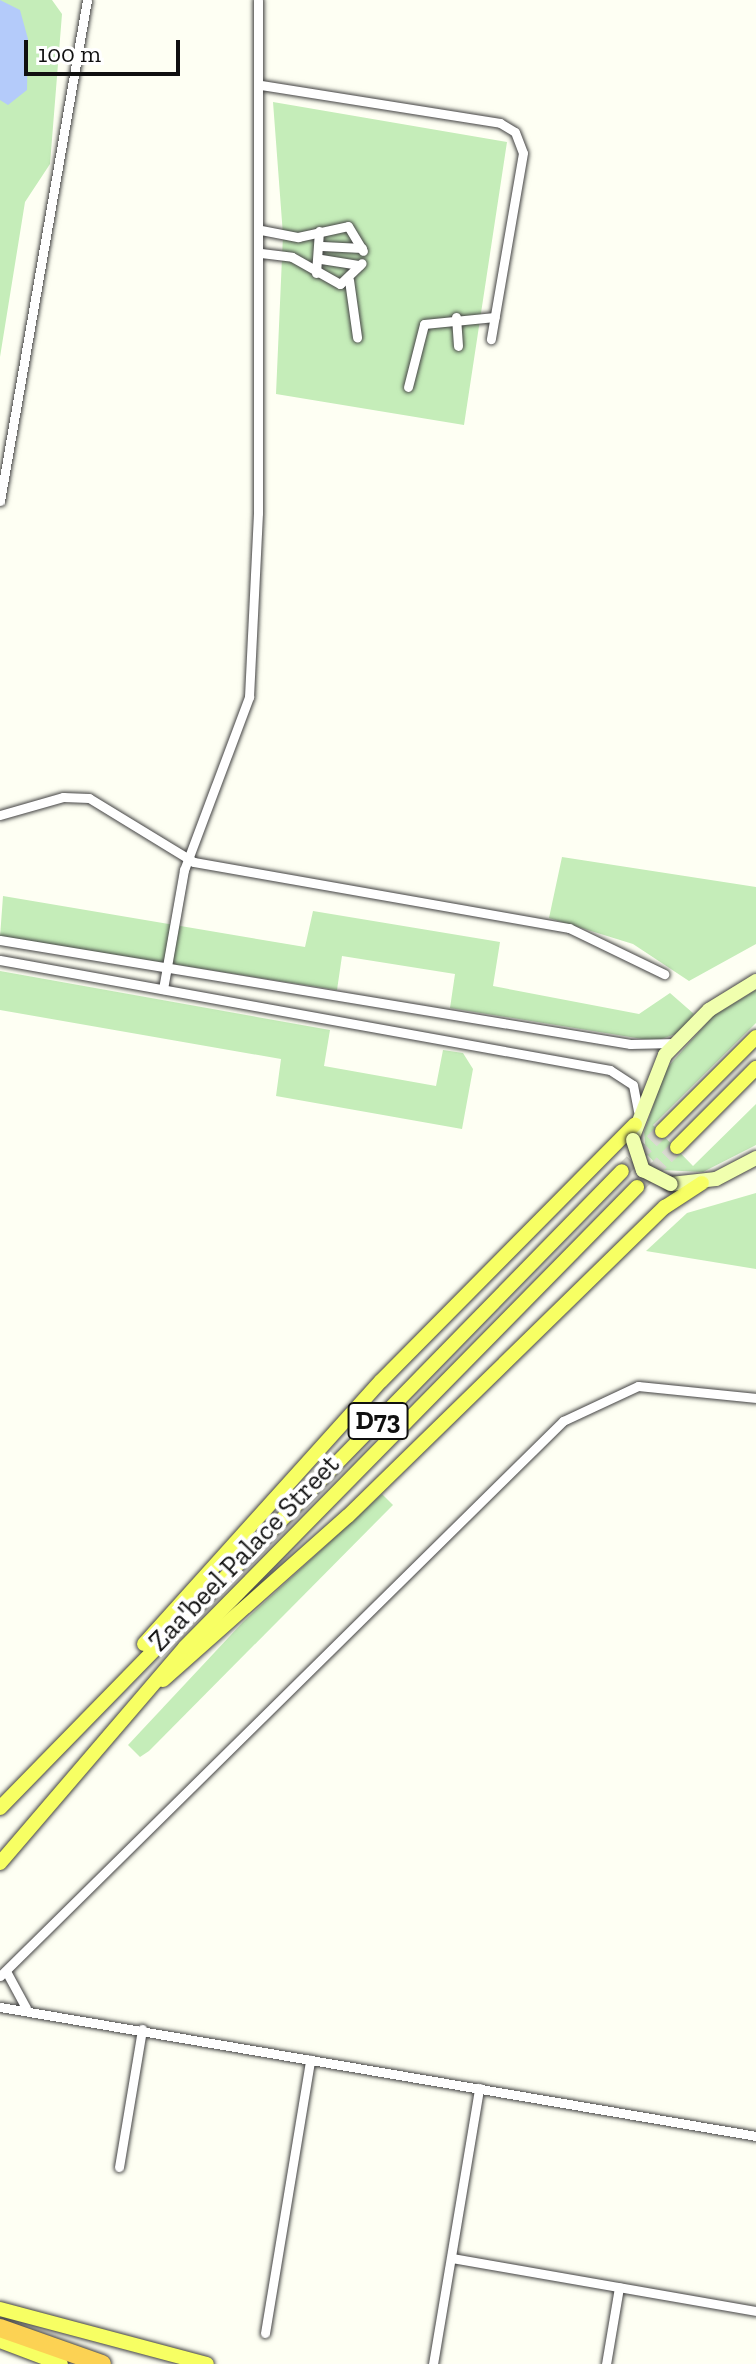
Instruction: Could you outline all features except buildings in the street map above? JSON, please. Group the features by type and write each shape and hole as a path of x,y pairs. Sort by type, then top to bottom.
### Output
{"highway":[{"path":"0,2328 102,2364"}],"main road":[{"path":"662,1131 756,1037"},
{"path":"677,1147 756,1068"},
{"path":"131,1667 152,1633 381,1381 637,1118"},
{"name":"Zaa'beel Palace Street","path":"0,1808 131,1667 622,1171"},
{"path":"155,1684 357,1507 665,1207 702,1183"},
{"name":"Zaa'beel Palace Street","path":"0,1863 155,1684 637,1187"},
{"path":"0,2309 207,2364"},
{"path":"0,2341 61,2364"}],"street":[{"path":"0,501 87,0"},
{"path":"163,989 188,859 249,697 261,253 258,0"},
{"path":"261,85 500,123 515,132 523,153 491,339"},
{"path":"261,230 298,237 351,227 362,250 322,246"},
{"path":"316,273 322,246 319,231"},
{"path":"261,253 292,257 316,273 349,280"},
{"path":"321,259 361,264 349,280 357,337"},
{"path":"408,387 421,327 456,317 495,317"},
{"path":"456,317 458,346"},
{"path":"0,815 63,797 89,798 188,859 556,925 616,945 664,974"},
{"path":"0,940 630,1044 675,1043"},
{"path":"0,960 610,1070 633,1085 637,1118"},
{"path":"756,981 675,1043 637,1118 633,1140 643,1170 671,1184 702,1183 756,1158"},
{"path":"28,2010 12,1994 3,1974 563,1421 638,1386 756,1398"},
{"path":"0,2007 756,2136"},
{"path":"119,2167 142,2029"},
{"path":"265,2333 310,2060"},
{"path":"433,2364 479,2088"},
{"path":"452,2258 756,2311"},
{"path":"606,2364 619,2287"}],"green space":[{"path":"0,0 52,0 62,14 50,164 25,202 0,357"},
{"path":"273,102 507,142 464,425 276,394 283,235"},
{"path":"562,857 756,887 756,944 689,981 633,944 549,918"},
{"path":"3,896 305,947 313,911 500,942 493,986 639,1014 670,993 694,1014 679,1033 655,1041 450,1008 455,974 342,956 337,990 0,937"},
{"path":"0,971 330,1030 324,1066 436,1086 443,1050 463,1053 473,1069 462,1129 276,1096 281,1059 0,1010"},
{"path":"756,990 756,1023 653,1125 693,1166 756,1104 756,1145 703,1172 661,1170 646,1153 644,1132 666,1069 713,1016"},
{"path":"756,1193 756,1269 646,1251 687,1213"},
{"path":"382,1494 393,1505 140,1757 128,1745 243,1622"}],"water":[{"path":"0,0 20,10 28,39 27,90 8,105 0,100"}],"tunnel":[{"path":"622,1171 662,1131"},
{"path":"637,1187 677,1147"}]}
